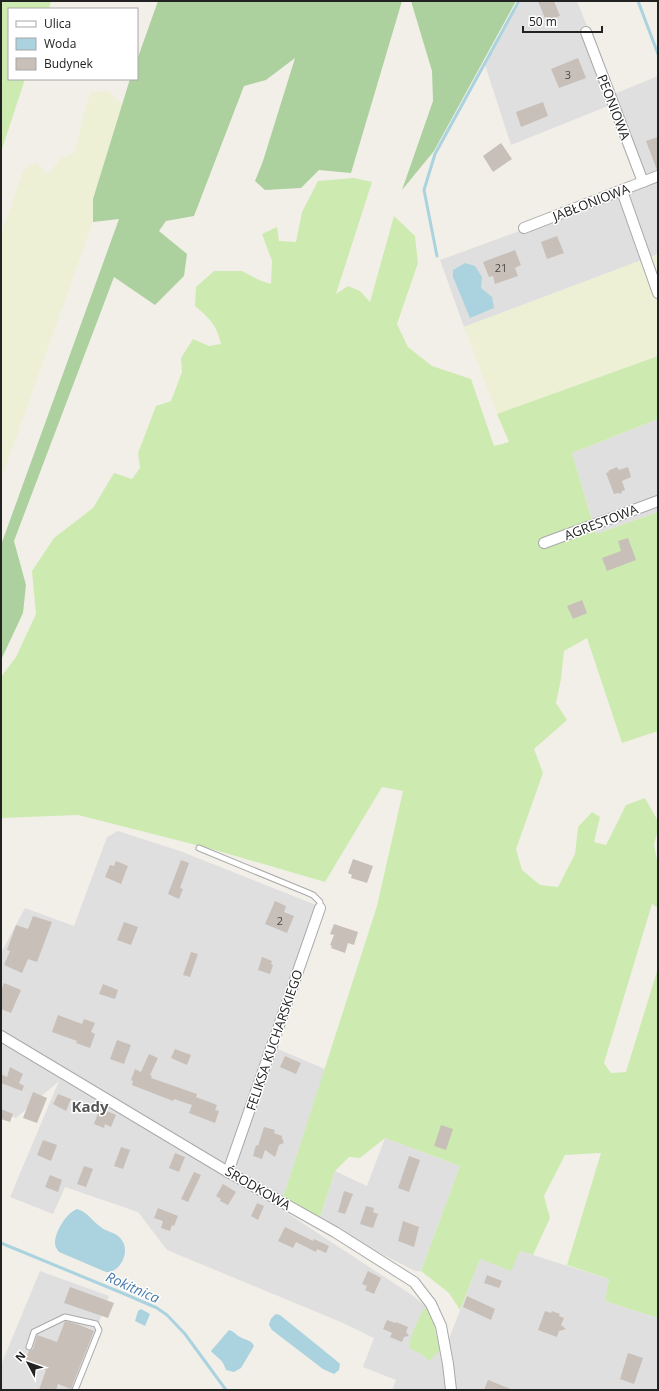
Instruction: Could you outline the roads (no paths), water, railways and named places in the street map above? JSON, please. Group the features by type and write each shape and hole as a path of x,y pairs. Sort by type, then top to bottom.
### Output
{"street":[{"name":"PEONIOWA","path":"586,32 643,182"},
{"name":"JABŁONIOWA","path":"524,228 658,176"},
{"path":"622,190 658,293"},
{"name":"AGRESTOWA","path":"544,543 658,501"},
{"name":"FELIKSA KUCHARSKIEGO","path":"228,1172 320,908"},
{"name":"ŚRODKOWA","path":"1,1036 228,1172 335,1232 414,1282 431,1304 442,1326 451,1390"}],"lane":[{"path":"199,848 313,895 320,902 320,908"},
{"path":"29,1347 34,1332 65,1317 96,1324 99,1330 75,1390"}],"water":[{"path":"465,263 475,266 482,277 481,288 492,297 494,308 470,318 453,277 453,270"},
{"path":"77,1209 84,1212 99,1226 117,1235 121,1239 124,1244 125,1255 120,1265 116,1269 106,1272 59,1252 55,1246 55,1239 59,1228 69,1214"},
{"path":"141,1309 150,1314 145,1326 135,1321 138,1311"},
{"path":"276,1314 280,1315 338,1362 340,1364 339,1370 334,1374 323,1369 272,1330 269,1323 271,1318"},
{"path":"229,1330 250,1341 254,1346 241,1368 234,1372 226,1370 222,1361 211,1351"}],"waterway":[{"path":"437,256 424,190 435,154 519,1"},
{"path":"638,1 658,54"},
{"name":"Rokitnica","path":"1,1243 157,1308 167,1315 185,1334 226,1390"}],"district":[{"name":"Kady","path":"90,1106"}]}
